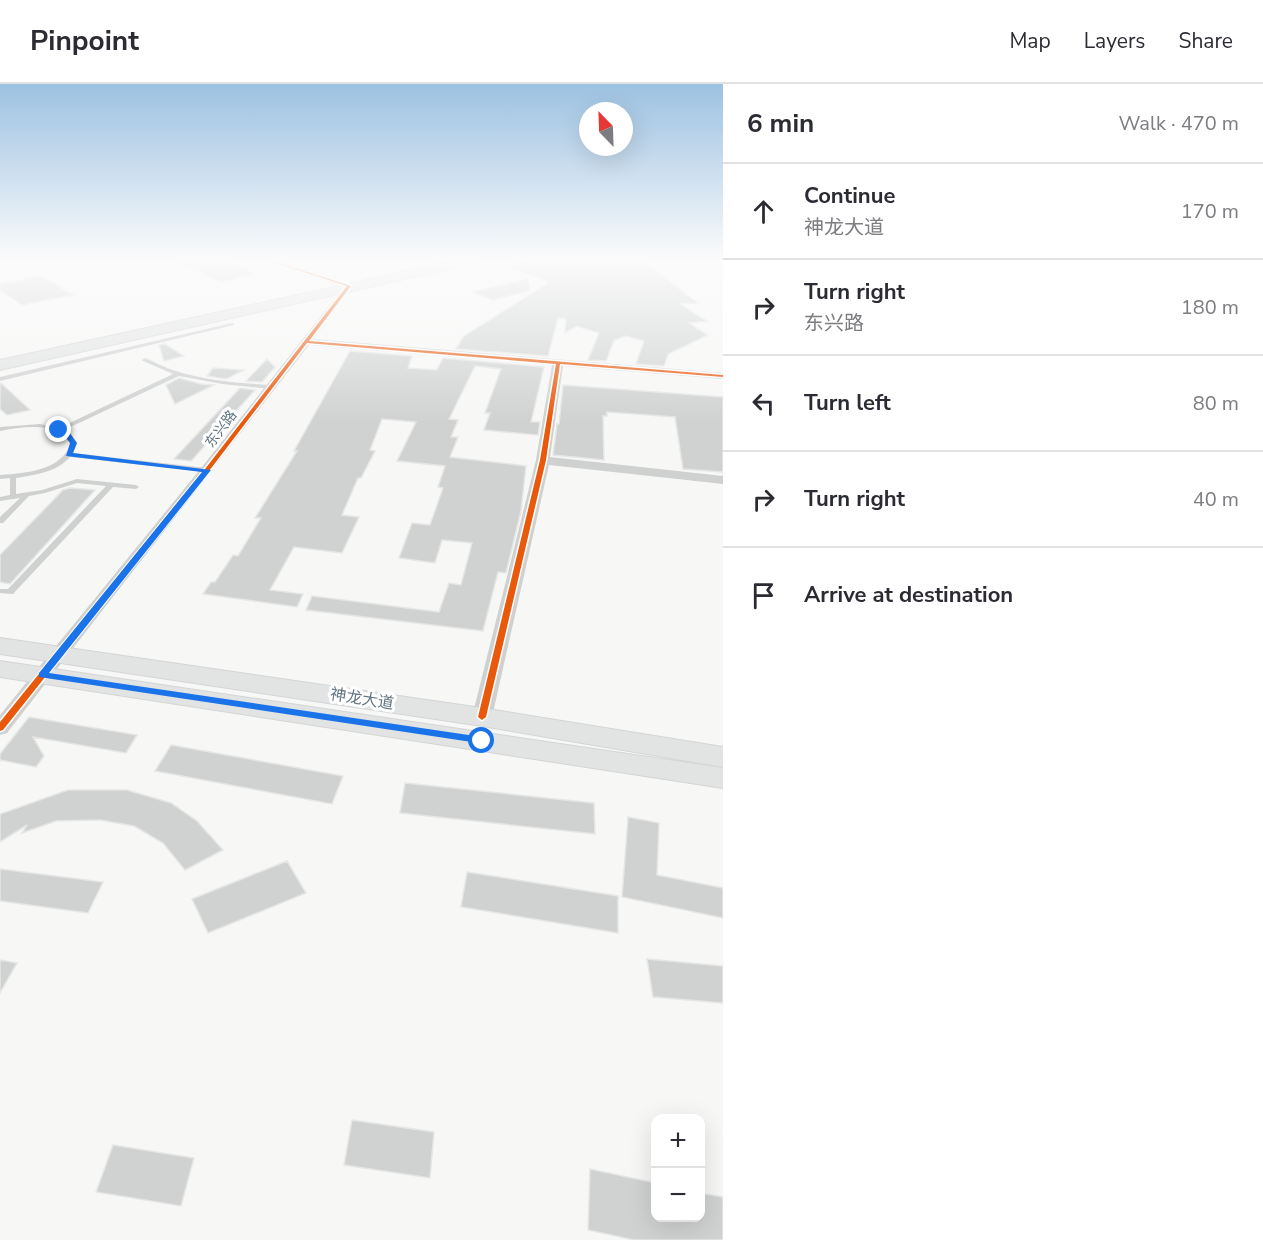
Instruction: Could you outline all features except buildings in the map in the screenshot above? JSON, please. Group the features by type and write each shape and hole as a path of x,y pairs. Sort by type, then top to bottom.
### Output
{"main road":[{"path":"0,363 220,314"},
{"name":"神龙大道","path":"0,646 50,665 723,778"},
{"name":"神龙大道","path":"0,669 50,665 482,717 723,757"}],"street":[{"name":"东兴路","path":"0,728 207,470 327,314"},
{"path":"307,342 723,376"},
{"path":"482,717 543,460 558,363"},
{"path":"543,460 723,480"}],"lane":[{"path":"0,379 232,324"},
{"path":"145,360 178,374 223,383 271,387"},
{"path":"59,430 178,374"},
{"path":"0,429 24,426 59,430 74,443 69,455"},
{"path":"0,477 41,470 69,455 207,470"},
{"path":"13,498 14,476"},
{"path":"0,499 27,495 77,481 136,487"},
{"path":"0,591 10,592 111,485"},
{"path":"0,521 27,495"}],"cycle path":[{"path":"0,728 207,470 327,314"},
{"path":"307,342 723,376"},
{"path":"482,717 543,460 558,363"}],"route":[{"path":"59,430 71,438 74,443 69,455 207,470 42,675 482,741"}]}
